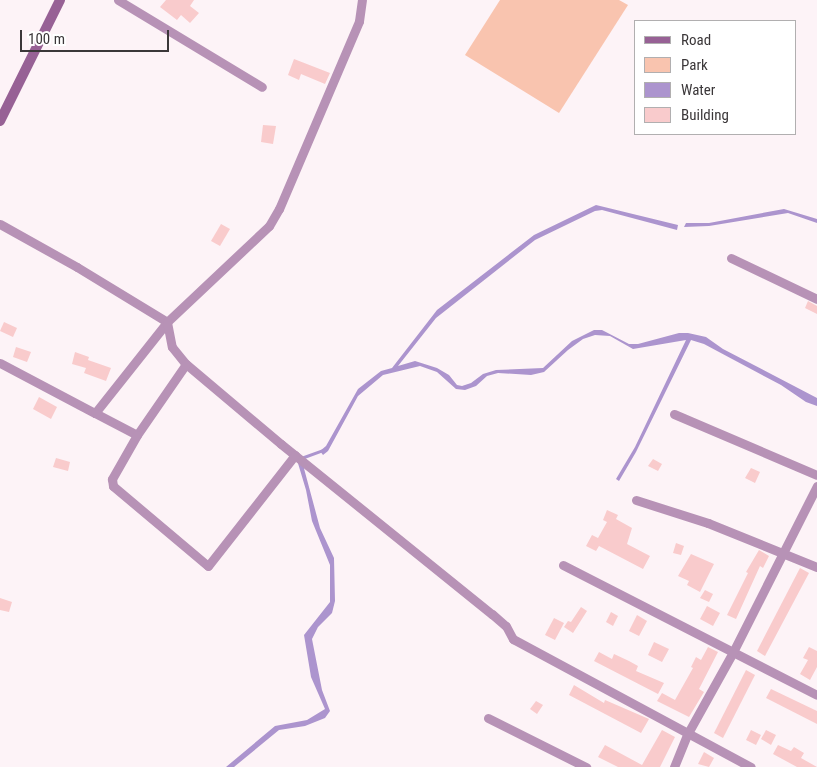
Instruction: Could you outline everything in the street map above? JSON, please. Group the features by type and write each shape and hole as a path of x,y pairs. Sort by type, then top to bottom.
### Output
{"main road":[{"path":"0,121 60,0"}],"street":[{"path":"118,0 262,87"},
{"path":"95,413 167,322 269,226 279,208 359,21 362,0"},
{"path":"0,224 77,267 167,322"},
{"path":"731,258 817,299"},
{"path":"167,322 168,338 172,348 186,364 492,614 506,626 512,639 751,767"},
{"path":"0,363 137,435"},
{"path":"186,364 137,435 112,478 113,486 208,566 299,457"},
{"path":"674,414 817,475"},
{"path":"674,767 688,733 733,652 781,553 817,486"},
{"path":"636,500 708,523 817,567"},
{"path":"563,565 816,693"},
{"path":"488,718 586,767"}],"green space":[{"path":"500,0 619,0 628,5 559,113 465,55"}],"water":[{"path":"596,205 678,225 677,230 602,210 595,211 535,240 436,318 398,366 415,361 437,368 449,375 457,385 462,386 471,383 483,374 496,370 543,368 572,341 594,330 602,330 629,344 638,344 679,333 688,333 706,337 723,349 817,398 817,406 806,402 781,385 704,344 691,340 636,452 619,481 616,479 635,447 686,340 633,349 610,336 595,335 583,339 544,372 531,375 498,373 487,376 476,386 465,390 456,389 437,372 420,366 383,375 358,396 328,451 323,455 320,451 326,446 358,389 381,371 392,368 437,310 534,235"},
{"path":"784,209 817,219 817,223 788,213 709,226 684,227 686,223 709,223"},
{"path":"297,460 302,461 320,528 334,558 335,601 332,613 318,627 312,639 322,690 330,711 325,718 305,726 279,730 234,767 226,767 275,726 307,720 325,709 311,677 304,635 330,602 330,565 312,521 306,490"}],"building":[{"path":"166,0 194,0 190,6 199,13 190,23 181,15 177,20 160,7"},
{"path":"294,59 330,73 325,84 301,74 299,80 288,75"},
{"path":"263,125 276,126 273,144 261,142"},
{"path":"221,224 230,229 220,246 211,241"},
{"path":"808,301 817,306 817,314 805,308"},
{"path":"4,322 17,328 13,337 0,331"},
{"path":"16,347 31,352 27,362 13,357"},
{"path":"75,352 89,357 88,360 111,368 106,381 84,373 86,368 72,364"},
{"path":"39,397 57,407 51,419 33,409"},
{"path":"56,458 70,462 68,471 53,467"},
{"path":"653,459 662,464 658,471 648,466"},
{"path":"751,468 760,472 755,483 745,478"},
{"path":"607,510 618,515 616,519 632,528 627,544 650,556 643,569 599,546 596,551 586,546 592,535 598,538 607,522 603,520"},
{"path":"676,543 684,546 681,555 673,553"},
{"path":"759,550 769,556 763,568 760,566 736,619 727,615 748,573 746,572"},
{"path":"691,554 714,564 700,592 687,585 689,581 678,576"},
{"path":"800,568 809,573 765,656 757,651"},
{"path":"705,590 713,594 709,602 700,598"},
{"path":"0,598 12,602 9,612 0,610"},
{"path":"707,606 720,613 713,626 700,619"},
{"path":"581,607 587,611 573,633 564,627 568,621 571,622"},
{"path":"611,612 618,616 613,626 606,622"},
{"path":"637,615 647,621 639,636 629,631"},
{"path":"554,618 564,623 555,640 545,635"},
{"path":"654,642 669,649 662,662 648,655"},
{"path":"708,647 718,652 699,689 704,692 689,717 657,701 662,693 675,700 693,668 691,667 696,657 701,660"},
{"path":"809,647 817,651 817,667 810,680 800,674 808,660 803,658"},
{"path":"599,652 612,659 614,654 629,661 638,666 636,671 664,683 658,694 594,661"},
{"path":"746,670 755,675 723,738 714,733"},
{"path":"574,685 604,703 605,700 649,719 641,733 569,695"},
{"path":"771,689 817,711 817,724 766,698"},
{"path":"536,701 543,705 537,714 530,709"},
{"path":"662,730 675,737 660,767 618,767 598,757 605,745 642,765"},
{"path":"751,730 761,735 756,745 746,740"},
{"path":"766,730 776,735 771,745 761,739"},
{"path":"778,745 791,751 794,747 804,753 801,758 817,767 797,767 773,754"},
{"path":"704,752 714,758 709,767 698,764"}],"waterway":[{"path":"301,458 323,450"}]}
